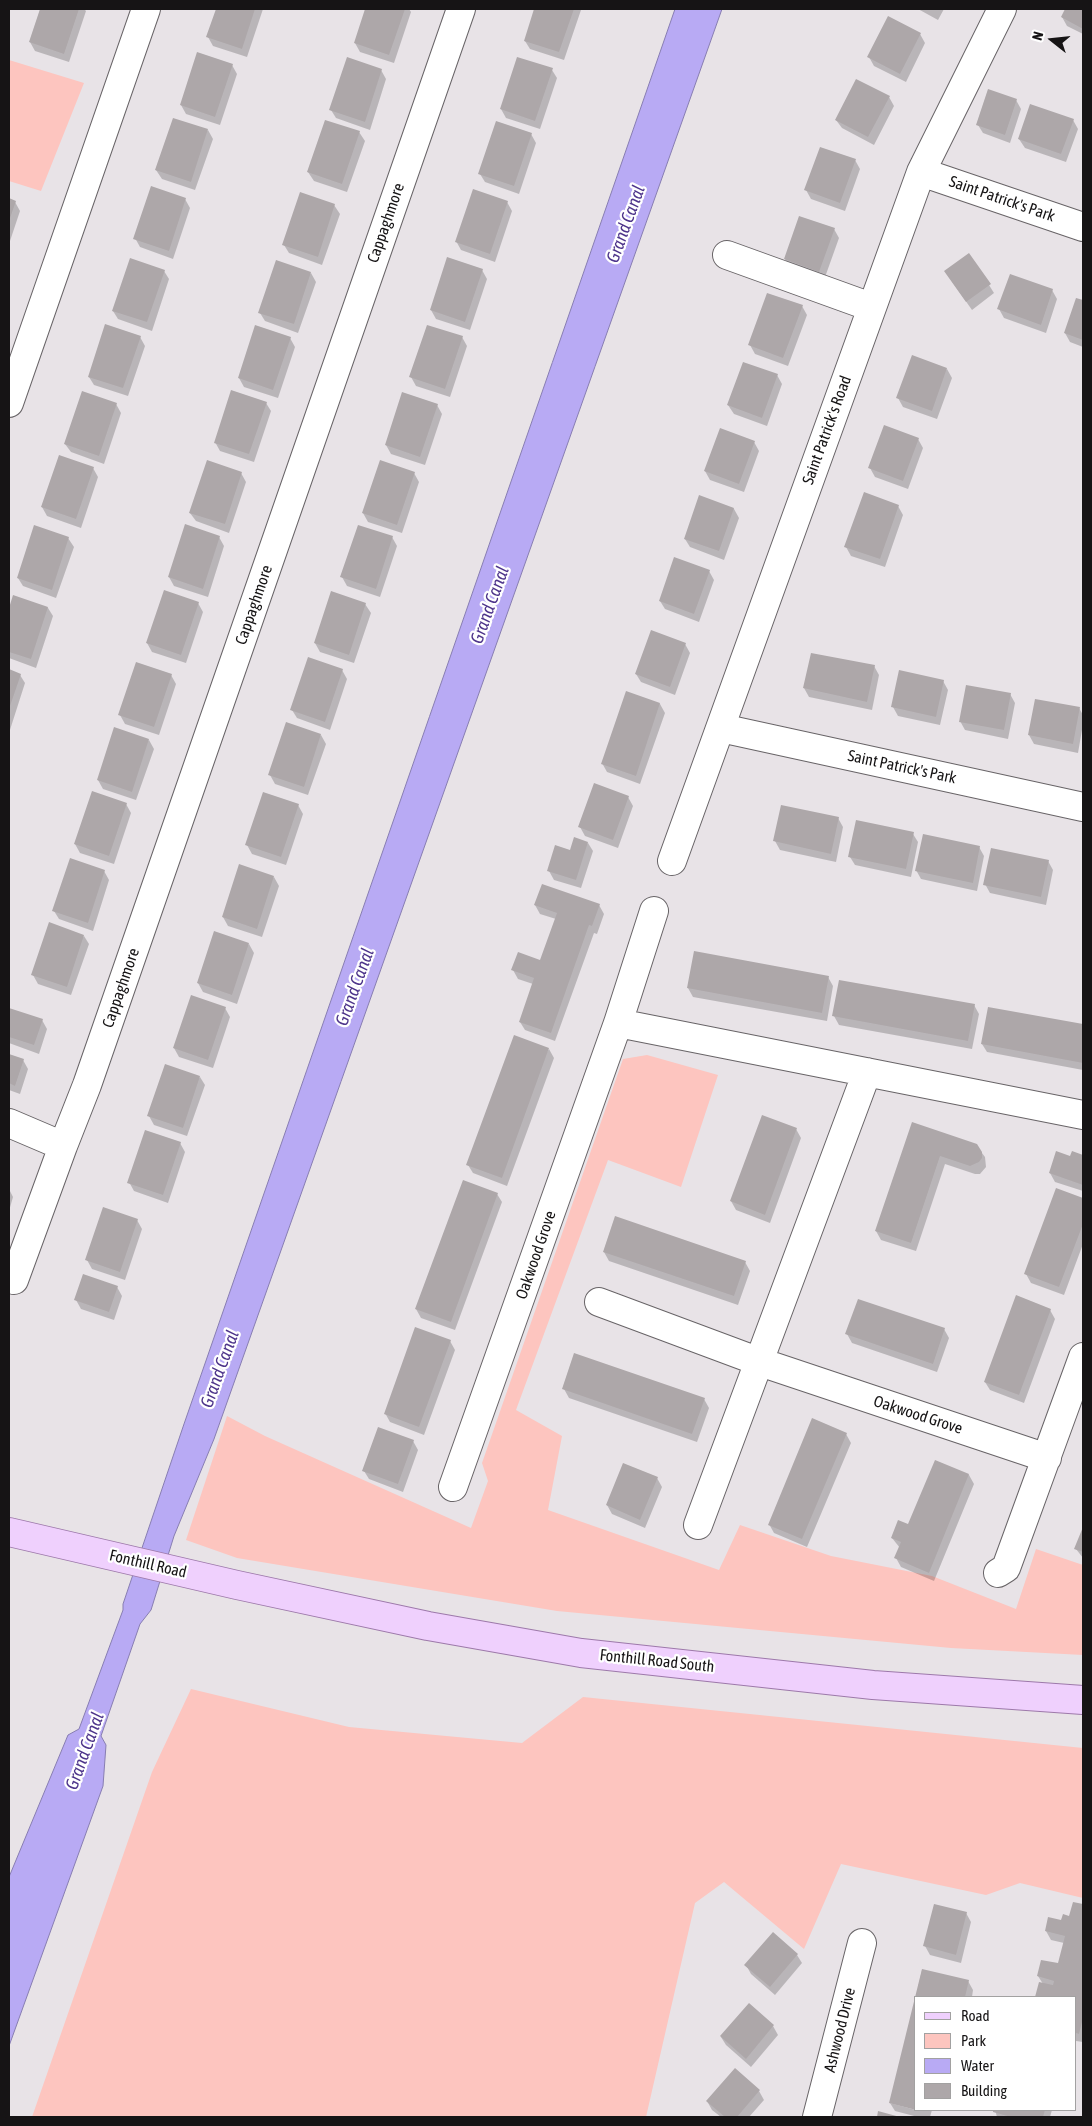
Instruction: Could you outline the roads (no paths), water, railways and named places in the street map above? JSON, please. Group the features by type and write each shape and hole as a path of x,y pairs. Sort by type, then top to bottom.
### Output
{"main road":[{"name":"Fonthill Road","path":"9,1532 237,1585"},
{"name":"Fonthill Road South","path":"237,1585 428,1626 581,1653 873,1684 1083,1700"}],"street":[{"path":"9,403 146,9"},
{"name":"Cappaghmore","path":"14,1280 87,1085 461,9"},
{"name":"Saint Patrick's Road","path":"672,861 722,728 871,307 921,172 1002,9"},
{"name":"Saint Patrick's Park","path":"921,172 1083,227"},
{"path":"727,255 871,307"},
{"name":"Saint Patrick's Park","path":"722,728 1083,807"},
{"name":"Oakwood Grove","path":"454,1486 618,1023 654,910"},
{"path":"618,1023 1083,1114"},
{"path":"698,1525 867,1072"},
{"path":"9,1123 63,1146"},
{"name":"Oakwood Grove","path":"599,1302 760,1362 1047,1458"},
{"path":"998,1573 1006,1568 1083,1357"},
{"name":"Ashwood Drive","path":"817,2117 862,1943"}],"water":[{"name":"Grand Canal","path":"675,9 722,9 214,1439 174,1536 151,1610 140,1624 101,1736 106,1745 103,1786 9,2046 9,1877 68,1735 79,1729 123,1610 123,1604 184,1424"}]}
